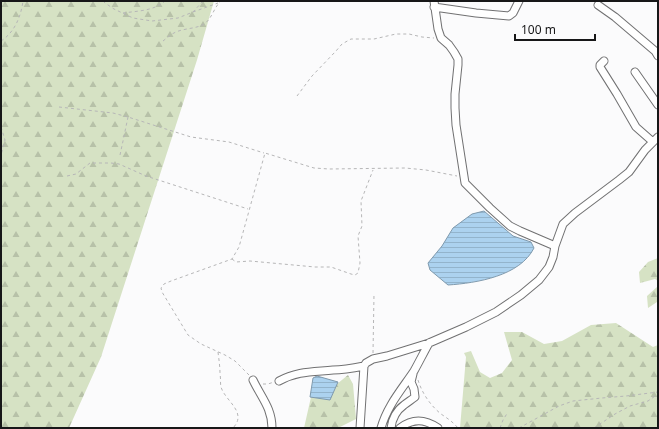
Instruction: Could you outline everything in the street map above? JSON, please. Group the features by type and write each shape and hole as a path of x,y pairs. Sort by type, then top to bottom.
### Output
{"street":[{"path":"519,1 513,14 509,16 476,13 434,4 441,38 449,45 458,59 455,108 465,182 510,226 555,246"},
{"path":"598,5 615,17 655,51 658,56"},
{"path":"278,381 305,372 349,369 364,366 373,359 429,343 466,328 496,312 521,295 539,280 549,267 563,224 575,213 629,172 646,150 656,141 636,127 600,67 604,61"},
{"path":"635,72 658,105"},
{"path":"382,428 384,417 414,370 429,343"},
{"path":"360,428 364,366"},
{"path":"391,428 394,416 403,405 415,397 411,382 414,370"},
{"path":"253,380 266,403 272,428"},
{"path":"400,428 408,422 422,421 430,423 438,428"}],"path":[{"path":"1,41 11,33 22,9 23,1"},
{"path":"103,1 114,9 133,18 152,21 178,18 219,3"},
{"path":"123,13 151,9 165,1"},
{"path":"193,12 203,1"},
{"path":"163,41 176,32 206,23 221,1"},
{"path":"297,96 312,76 342,44 351,39 374,39 396,34 441,38"},
{"path":"59,107 128,116 191,137 229,142 314,168 328,170 405,168 464,177"},
{"path":"120,155 128,116"},
{"path":"1,126 5,140 1,156"},
{"path":"265,153 239,247 232,259 171,281 164,284 161,288 188,335 201,344 235,362 253,380 260,384 268,384 278,381"},
{"path":"67,176 76,174 90,164 119,164 146,176 249,210"},
{"path":"232,259 236,262 250,261 331,267 352,274 358,273 360,263 358,236 362,226 362,201 373,169"},
{"path":"373,359 374,294"},
{"path":"217,352 222,389 236,408 238,414 238,420 233,428"},
{"path":"414,370 426,397 440,413 458,428"},
{"path":"519,428 559,406 573,401 658,392"},
{"path":"594,428 630,406 648,401 658,394"},
{"path":"500,428 508,412"}],"green space":[{"path":"1,1 214,1 197,60 101,357 69,428 1,428"},
{"path":"658,258 658,281 655,279 640,283 639,272 648,262"},
{"path":"657,287 658,308 657,302 648,308 647,296"},
{"path":"616,323 653,347 658,345 658,428 460,428 466,357 464,353 471,351 480,372 490,378 502,373 512,360 504,332 522,332 544,344 562,341 591,325"},
{"path":"348,375 353,384 356,419 340,427 304,428 311,397 326,393"}],"water":[{"path":"484,211 513,236 531,242 534,248 527,258 519,265 497,276 484,280 448,285 430,270 428,263 442,246 453,228 472,214"},
{"path":"317,376 338,382 330,400 310,397 313,378"}]}
